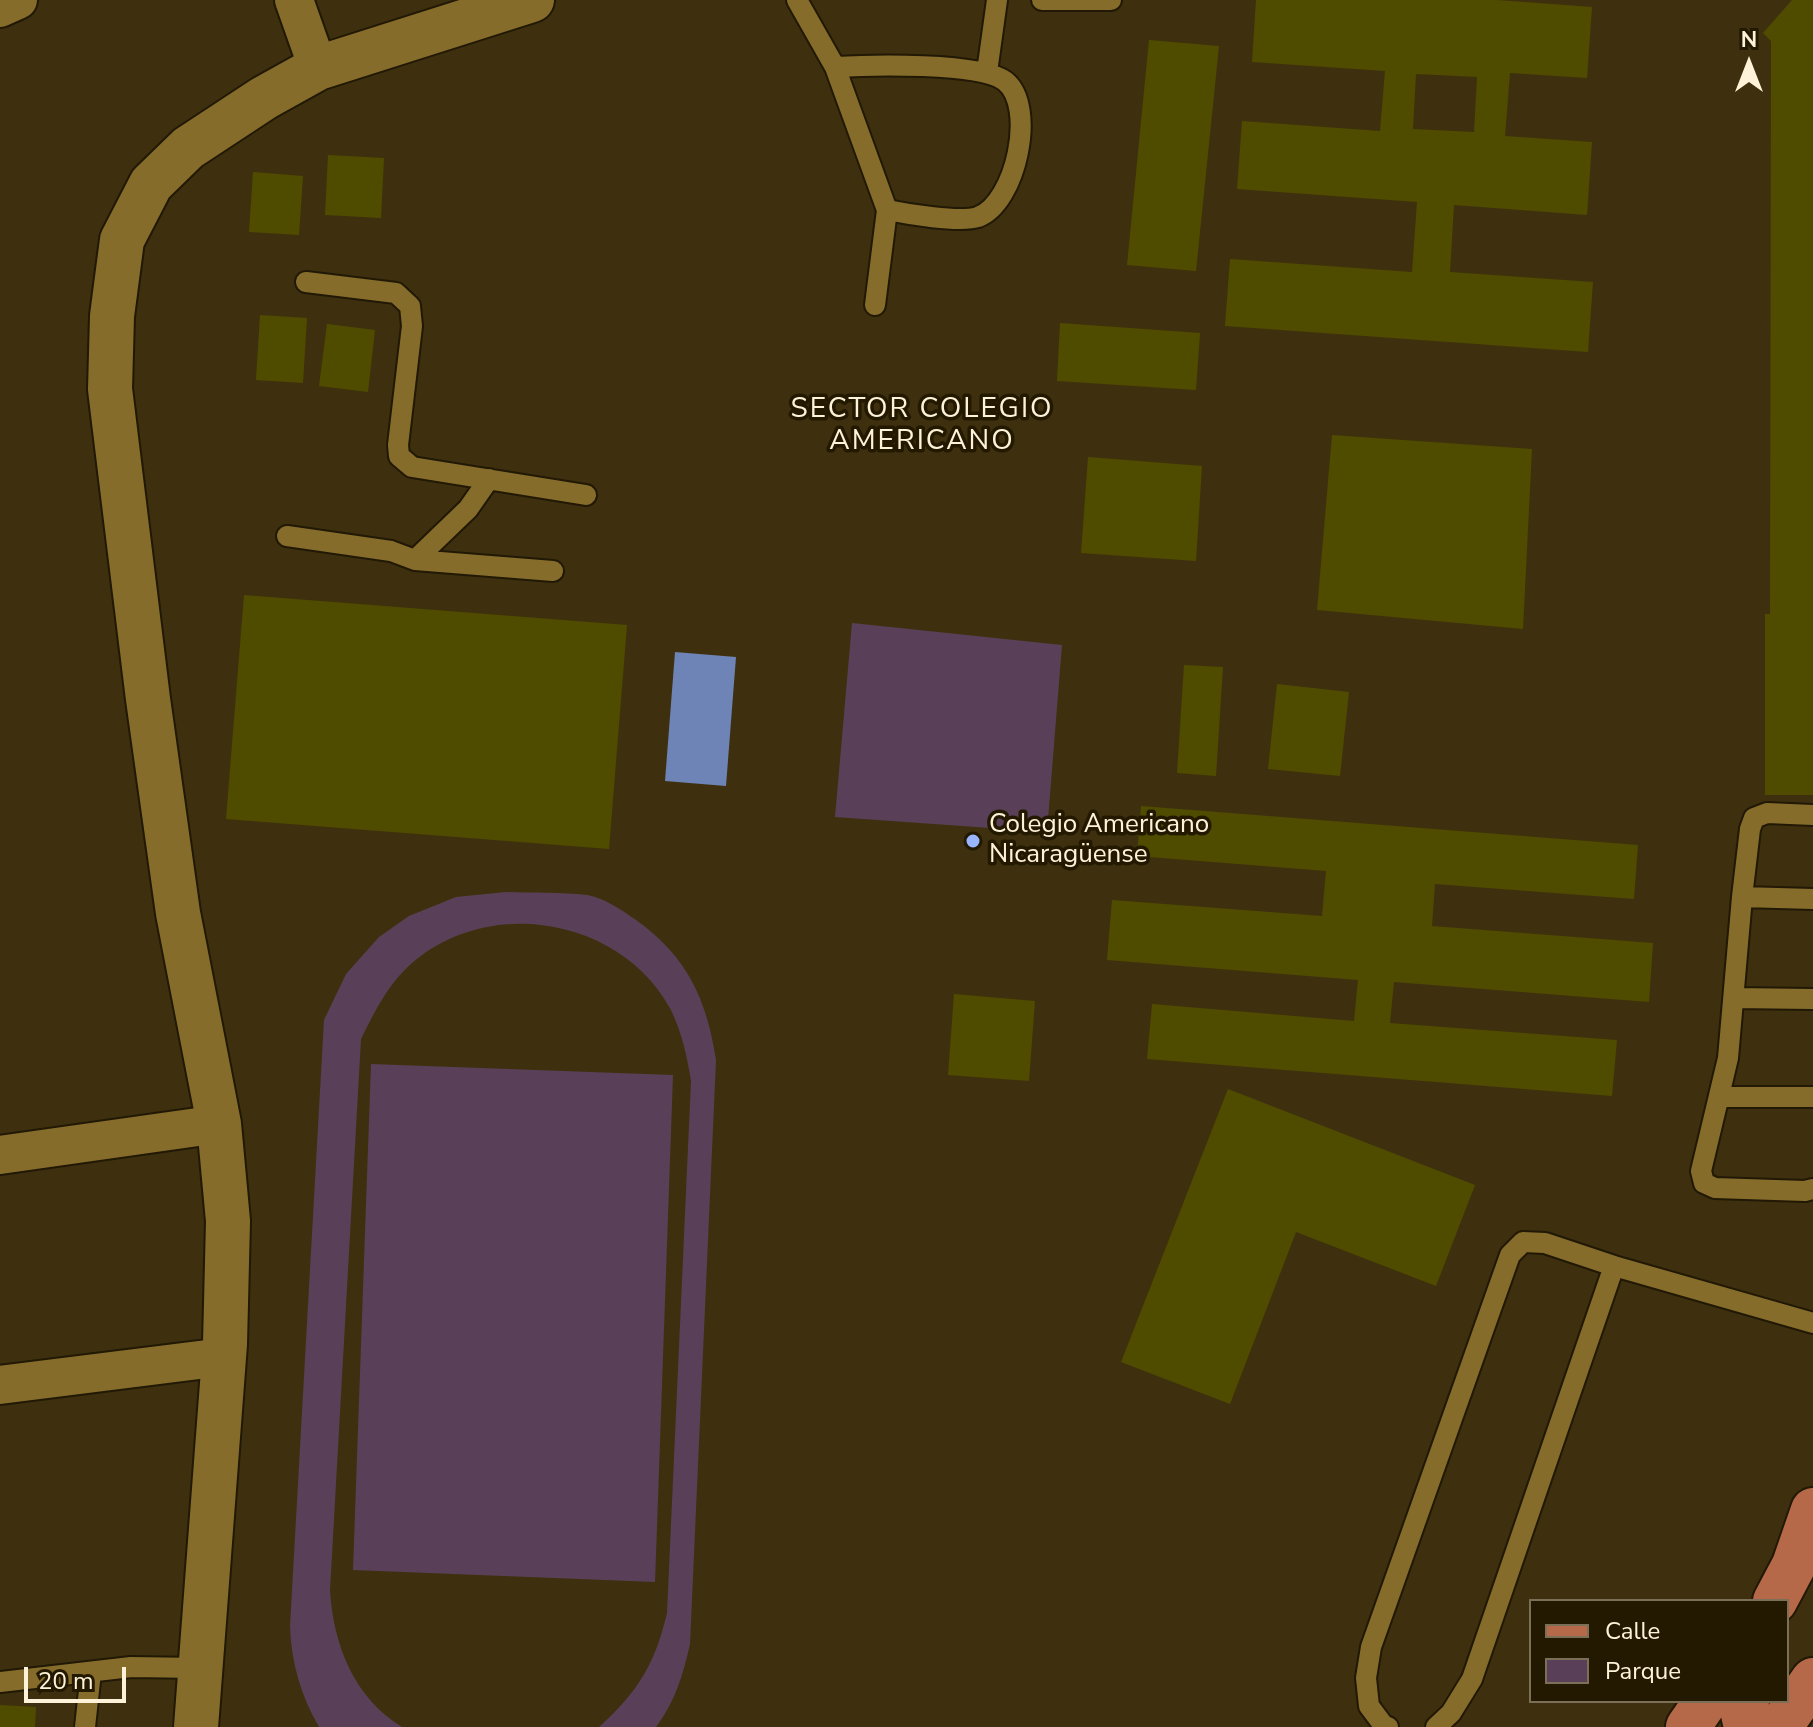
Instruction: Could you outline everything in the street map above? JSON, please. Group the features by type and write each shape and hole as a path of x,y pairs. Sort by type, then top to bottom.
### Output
{"main road":[{"path":"1776,1599 1794,1565 1813,1510"},
{"path":"1789,1618 1813,1562"},
{"path":"1688,1727 1705,1703"},
{"path":"1746,1703 1743,1714 1746,1727"}],"street":[{"path":"0,8 18,0"},
{"path":"294,0 318,68"},
{"path":"196,1727 223,1357 228,1221 219,1124 178,913 110,389 112,316 122,240 151,184 188,148 264,98 318,68 532,0"},
{"path":"0,1155 219,1124"},
{"path":"0,1385 223,1357"}],"lane":[{"path":"797,0 835,67 887,210 875,305"},
{"path":"987,72 997,0"},
{"path":"1042,0 1111,0"},
{"path":"835,67 893,64 987,72 1004,81 1016,93 1021,133 1015,166 1003,196 979,216 922,217 887,210"},
{"path":"306,282 396,293 410,306 412,326 399,456 412,467 586,495"},
{"path":"415,560 468,509 489,479"},
{"path":"287,536 391,551 415,560 553,571"},
{"path":"1813,815 1767,813 1754,818 1750,829 1728,1058 1701,1171 1704,1183 1715,1188 1813,1189"},
{"path":"1742,897 1813,899"},
{"path":"1734,998 1813,999"},
{"path":"1719,1097 1813,1097"},
{"path":"1388,1727 1369,1706 1366,1678 1371,1647 1510,1255 1523,1242 1545,1243 1813,1323"},
{"path":"1436,1727 1451,1713 1472,1679 1614,1266"},
{"path":"0,1682 131,1667 200,1668"},
{"path":"85,1727 91,1672"}],"green space":[{"path":"852,623 1062,645 1047,832 835,817"},
{"path":"506,892 587,895 619,908 636,920 669,949 692,981 712,1038 716,1060 690,1644 678,1688 656,1727 599,1727 624,1702 643,1676 657,1647 667,1613 691,1081 681,1036 671,1010 649,979 621,954 588,937 552,926 515,924 478,929 444,942 403,971 377,1008 361,1039 330,1590 336,1630 349,1668 371,1701 402,1727 319,1727 298,1678 290,1626 324,1020 346,974 379,937 409,916 456,897"},
{"path":"371,1064 673,1075 655,1582 353,1570"}],"water":[{"path":"675,652 736,657 726,786 665,781"}],"building":[{"path":"1256,0 1497,0 1592,7 1587,78 1510,73 1505,136 1592,142 1587,215 1454,205 1450,272 1593,282 1588,352 1225,326 1230,259 1412,272 1417,202 1237,189 1242,121 1380,131 1385,71 1252,62","holes":["1416,74 1477,77 1474,132 1413,129"]},
{"path":"1792,0 1813,0 1813,795 1765,795 1765,614 1770,614 1771,41 1763,33"},
{"path":"1149,40 1219,46 1196,271 1127,265"},
{"path":"328,155 384,158 381,218 325,215"},
{"path":"253,172 303,176 299,235 249,232"},
{"path":"260,315 307,318 303,383 256,380"},
{"path":"1060,323 1200,333 1196,390 1057,381"},
{"path":"327,324 375,330 368,392 319,386"},
{"path":"1332,435 1532,449 1523,629 1317,610"},
{"path":"1088,457 1202,466 1196,561 1081,553"},
{"path":"244,595 627,625 609,849 226,819"},
{"path":"1184,665 1223,667 1216,776 1177,773"},
{"path":"1277,684 1349,692 1340,776 1268,769"},
{"path":"1141,806 1638,845 1634,899 1435,884 1432,926 1653,943 1649,1002 1394,982 1390,1023 1617,1040 1612,1096 1147,1059 1152,1004 1354,1021 1358,980 1107,960 1112,900 1322,916 1326,871 1137,856"},
{"path":"954,994 1035,1001 1029,1081 948,1075"},
{"path":"1228,1089 1475,1185 1436,1286 1296,1232 1230,1404 1121,1362"},
{"path":"0,1705 36,1707 35,1727 0,1727"}],"place":[{"name":"Colegio Americano Nicaragüense","path":"973,841"}],"district":[{"name":"SECTOR COLEGIO AMERICANO","path":"922,426"}]}
